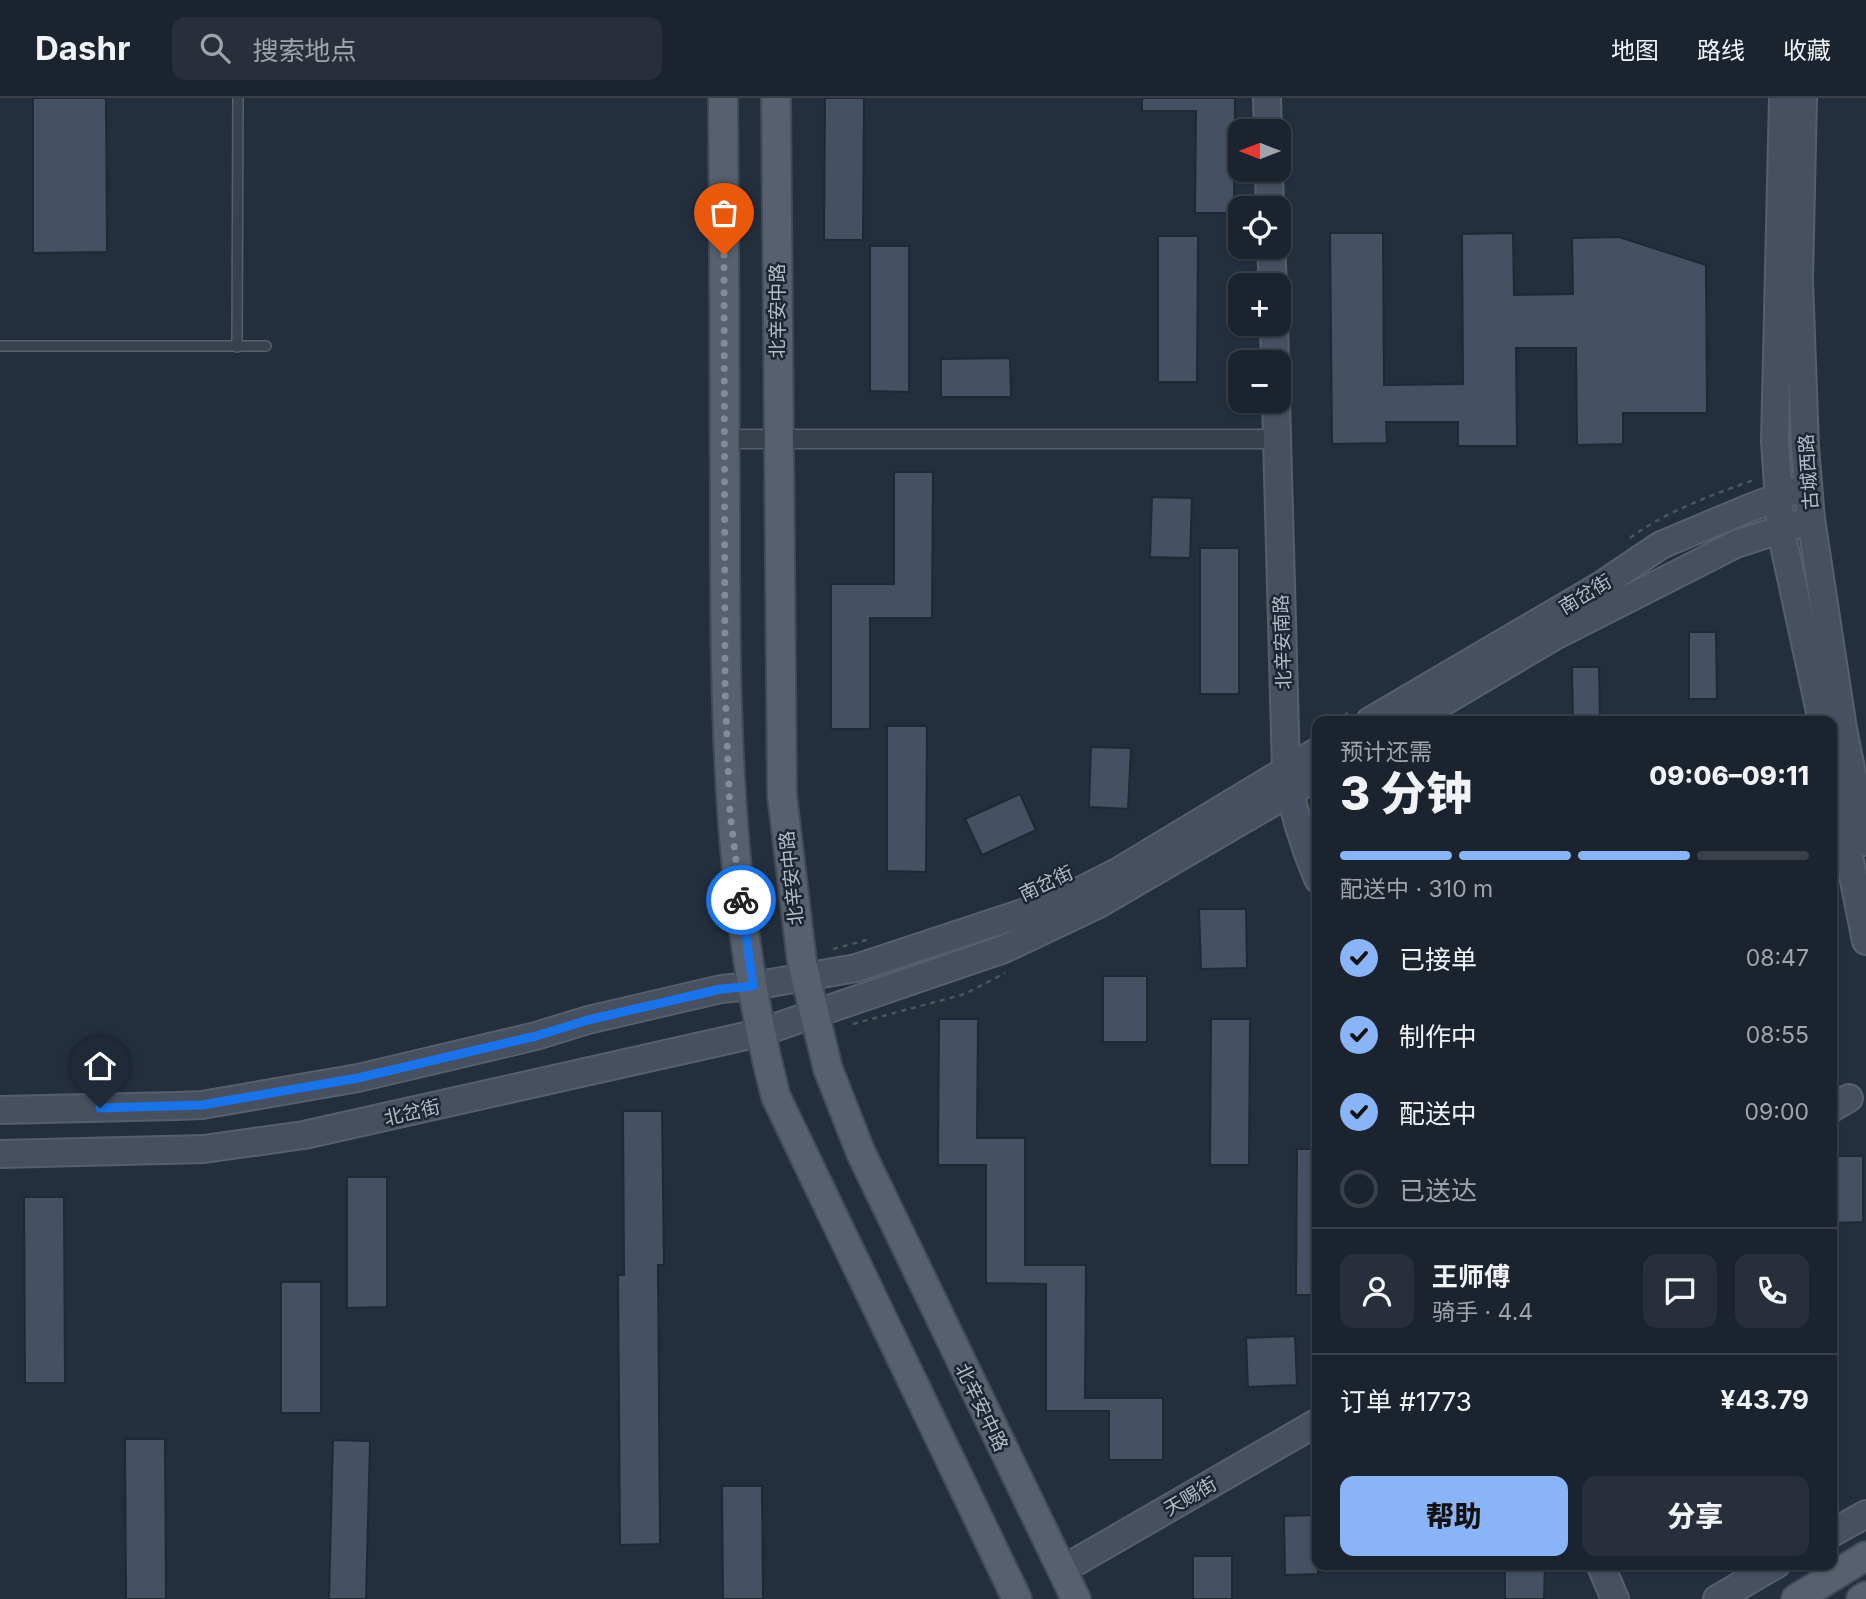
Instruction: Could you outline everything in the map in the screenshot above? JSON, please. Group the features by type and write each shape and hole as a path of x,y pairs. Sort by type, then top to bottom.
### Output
{"main road":[{"path":"723,98 725,689 730,813 759,1033 776,1097 1015,1598"},
{"name":"北辛安中路","path":"776,98 782,795 797,934 828,1069 866,1165 1076,1599"},
{"path":"1267,98 1268,119"},
{"name":"古城西路","path":"1783,98 1776,441 1782,531 1821,716"},
{"name":"古城西路","path":"1803,98 1799,280 1805,447 1811,519 1843,729 1866,842"},
{"name":"北辛安南路","path":"1276,413 1287,781 1312,864"},
{"name":"南岔街","path":"1379,716 1600,586 1661,545 1809,486"},
{"name":"南岔街","path":"1419,716 1553,637 1736,544 1782,531 1811,519"},
{"name":"南岔街","path":"815,1013 1004,949 1097,905 1287,781 1312,757"},
{"name":"南岔街","path":"804,968 856,968 1062,900 1287,781 1312,777"},
{"path":"1837,795 1866,941"},
{"path":"0,1110 189,1106 358,1078 721,989 753,986 804,968"},
{"name":"北岔街","path":"0,1154 204,1149 304,1135 759,1033 815,1013"},
{"name":"天赐街","path":"1062,1570 1312,1425"},
{"path":"1837,1530 1866,1514"},
{"path":"1796,1599 1866,1556"},
{"path":"1603,1570 1615,1599"},
{"path":"1717,1599 1767,1570"},
{"path":"1861,1599 1866,1596"}],"street":[{"path":"725,439 1277,439"}],"lane":[{"path":"237,347 238,98"},
{"path":"0,346 266,346"}],"path":[{"path":"804,968 841,946 873,939"}],"building":[{"path":"33,98 106,98 107,252 33,253"},
{"path":"825,98 864,98 863,240 824,240"},
{"path":"1142,98 1235,98 1235,119 1228,119 1228,182 1234,182 1234,196 1228,196 1228,213 1195,213 1196,111 1142,111"},
{"path":"1330,233 1383,233 1384,385 1463,384 1462,234 1513,233 1514,295 1573,294 1572,238 1619,237 1706,265 1707,413 1623,413 1623,444 1577,445 1576,348 1516,348 1517,446 1458,446 1458,422 1386,422 1387,443 1332,444"},
{"path":"1158,236 1198,236 1197,382 1158,382"},
{"path":"870,246 909,246 909,392 870,391"},
{"path":"1010,358 1011,397 941,397 941,359"},
{"path":"894,472 933,472 932,618 870,618 870,729 831,729 831,584 894,584"},
{"path":"1152,497 1192,498 1190,558 1150,557"},
{"path":"1200,548 1239,548 1239,694 1200,694"},
{"path":"1689,632 1716,632 1717,699 1689,699"},
{"path":"1572,667 1599,667 1600,716 1573,716"},
{"path":"887,726 927,726 926,872 887,871"},
{"path":"1091,747 1131,748 1128,809 1089,807"},
{"path":"1020,794 1036,830 982,855 965,819"},
{"path":"1199,909 1246,909 1247,968 1201,969"},
{"path":"1103,976 1147,976 1147,1042 1103,1042"},
{"path":"939,1019 978,1019 977,1138 1025,1138 1025,1265 1086,1265 1085,1398 1163,1398 1163,1460 1109,1460 1109,1411 1046,1411 1046,1284 986,1283 986,1165 938,1165"},
{"path":"1211,1019 1250,1019 1249,1165 1210,1165"},
{"path":"623,1111 662,1111 664,1265 658,1265 660,1544 620,1545 618,1275 624,1275"},
{"path":"1297,1149 1312,1149 1312,1295 1296,1295"},
{"path":"1837,1156 1863,1156 1863,1222 1837,1223"},
{"path":"347,1177 387,1177 387,1307 347,1308"},
{"path":"24,1197 64,1197 65,1383 25,1383"},
{"path":"281,1282 321,1282 321,1413 281,1413"},
{"path":"1295,1336 1297,1385 1248,1387 1246,1338"},
{"path":"125,1439 165,1439 166,1599 126,1599"},
{"path":"333,1440 370,1441 366,1599 329,1599"},
{"path":"722,1486 762,1486 763,1599 723,1599"},
{"path":"1312,1515 1312,1570 1318,1570 1318,1574 1285,1575 1284,1516"},
{"path":"1193,1556 1232,1556 1232,1599 1193,1599"},
{"path":"1505,1570 1545,1570 1544,1599 1505,1599"}],"way so far":[{"path":"724,255 725,689 730,813 741,900"}],"route":[{"path":"100,1108 202,1105 358,1078 721,989 753,986 741,900"}]}
